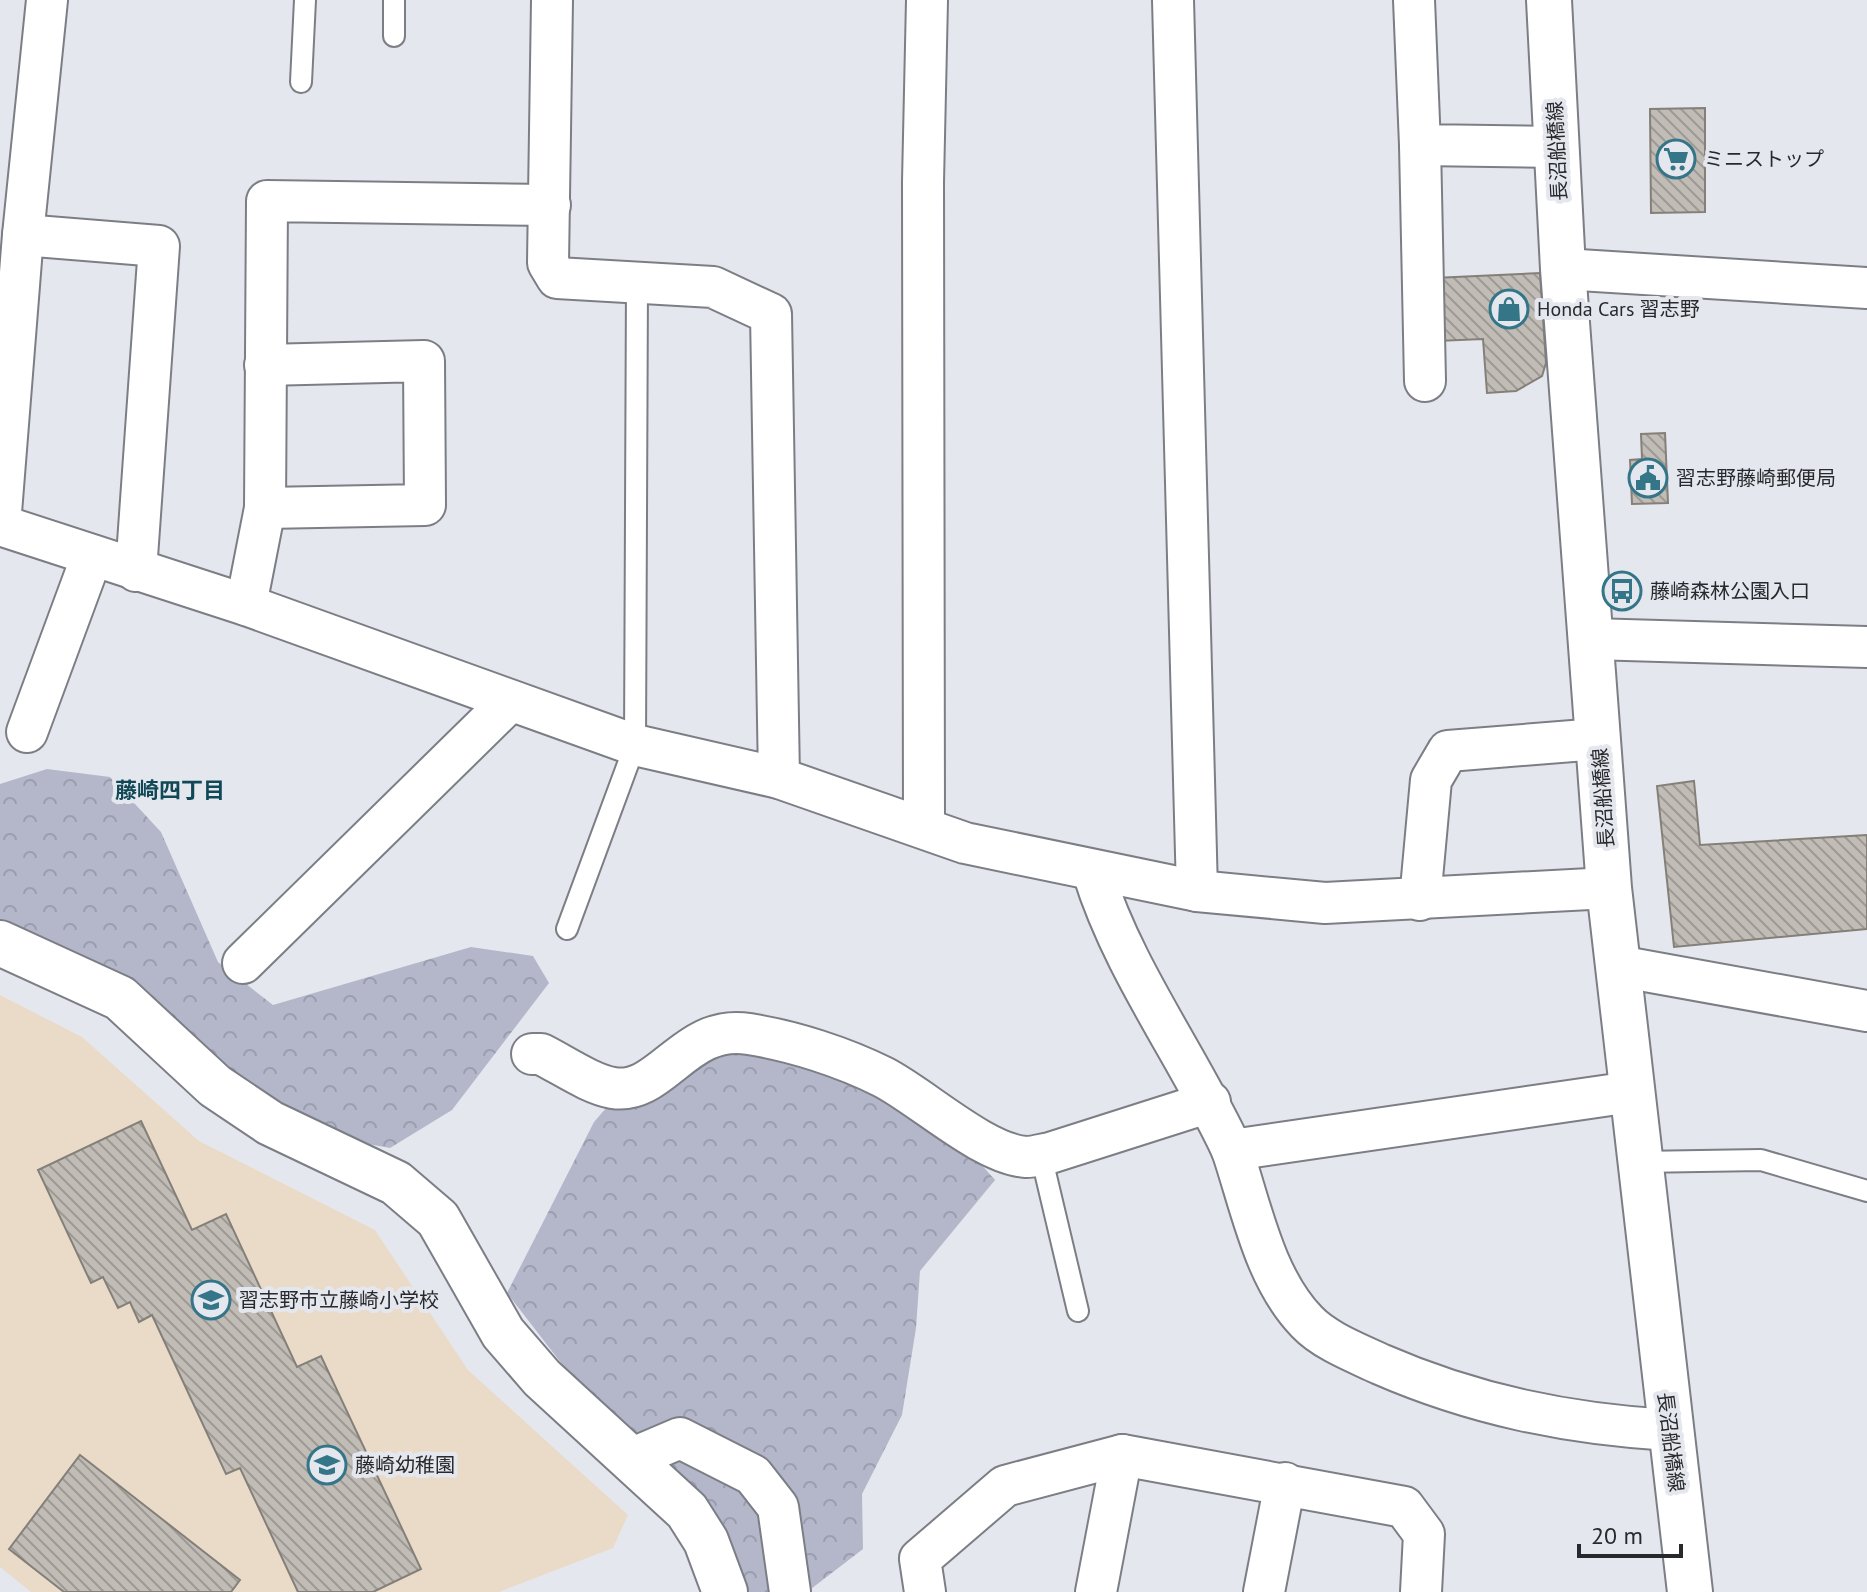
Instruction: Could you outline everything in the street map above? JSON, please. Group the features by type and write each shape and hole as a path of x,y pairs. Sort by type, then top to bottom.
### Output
{"main road":[{"name":"長沼船橋線","path":"1549,0 1563,269 1609,888 1690,1592"},
{"path":"0,943 120,998 215,1086 270,1123 396,1183 438,1219 503,1333 542,1378 633,1458 687,1511 706,1541 725,1592"}],"street":[{"path":"47,0 17,125 23,235 0,525 246,605 635,745 779,778 965,843 1093,872 1197,891 1325,903 1609,888"},
{"path":"552,0 548,263 557,278 713,287 771,314 779,778"},
{"path":"924,827 923,182 927,0"},
{"path":"1173,0 1197,891"},
{"path":"1414,0 1425,381"},
{"path":"1420,145 1557,147"},
{"path":"246,605 265,508 267,201 550,205"},
{"path":"23,235 159,246 136,571"},
{"path":"1563,269 1867,288"},
{"path":"265,365 424,361 425,489 425,505 265,508"},
{"path":"27,732 92,556"},
{"path":"1591,639 1867,647"},
{"path":"243,963 510,701"},
{"path":"1420,900 1431,780 1448,751 1598,739"},
{"path":"1093,872 1105,912 1210,1102 1232,1150 1272,1269 1307,1322 1351,1351 1425,1383 1499,1407 1599,1426 1669,1430"},
{"path":"1618,966 1867,1011"},
{"path":"532,1054 541,1054 610,1088 623,1089 648,1080 704,1037 723,1032 748,1033 800,1046 883,1077 996,1149 1026,1157 1210,1102"},
{"path":"1232,1150 1631,1092"},
{"path":"633,1458 680,1438 753,1475 778,1507 790,1592"},
{"path":"1096,1592 1122,1455"},
{"path":"925,1592 920,1559 1005,1486 1122,1455 1404,1507 1424,1534 1421,1592"},
{"path":"1264,1592 1285,1483"}],"lane":[{"path":"301,82 305,0"},
{"path":"394,0 394,36"},
{"path":"567,929 635,745 637,282"},
{"path":"1041,1155 1078,1311"},
{"path":"1639,1162 1761,1160 1867,1191"}],"shaded area":[{"name":"習志野市立藤崎小学校","path":"0,995 82,1037 199,1141 375,1230 468,1370 628,1515 613,1548 499,1592 31,1592 0,1567"}],"green space":[{"path":"47,769 110,777 161,832 218,962 273,1005 471,947 533,956 549,983 452,1110 390,1148 318,1135 0,923 0,784"},
{"path":"664,1041 748,1054 848,1081 962,1143 995,1180 920,1271 916,1328 902,1415 862,1494 863,1549 807,1592 738,1592 507,1293 594,1122"}],"building":[{"path":"1705,108 1705,212 1651,213 1650,109"},
{"path":"1540,273 1546,363 1542,376 1516,391 1487,393 1483,339 1437,341 1434,278"},
{"path":"1665,433 1668,503 1632,504 1630,460 1642,459 1641,434"},
{"path":"1694,781 1700,845 1867,835 1867,929 1674,947 1657,786"},
{"path":"141,1121 192,1230 226,1214 297,1367 321,1356 421,1569 373,1592 298,1592 240,1468 226,1474 152,1315 139,1322 130,1302 118,1308 103,1277 91,1283 38,1170"},
{"path":"80,1455 240,1580 231,1592 64,1592 9,1549"}],"place":[{"name":"ミニストップ","path":"1676,159"},
{"name":"Honda Cars 習志野","path":"1509,309"},
{"name":"習志野藤崎郵便局","path":"1648,478"},
{"name":"藤崎森林公園入口","path":"1622,591"},
{"name":"習志野市立藤崎小学校","path":"211,1300"},
{"name":"藤崎幼稚園","path":"327,1465"}],"district":[{"name":"藤崎四丁目","path":"170,790"}]}
